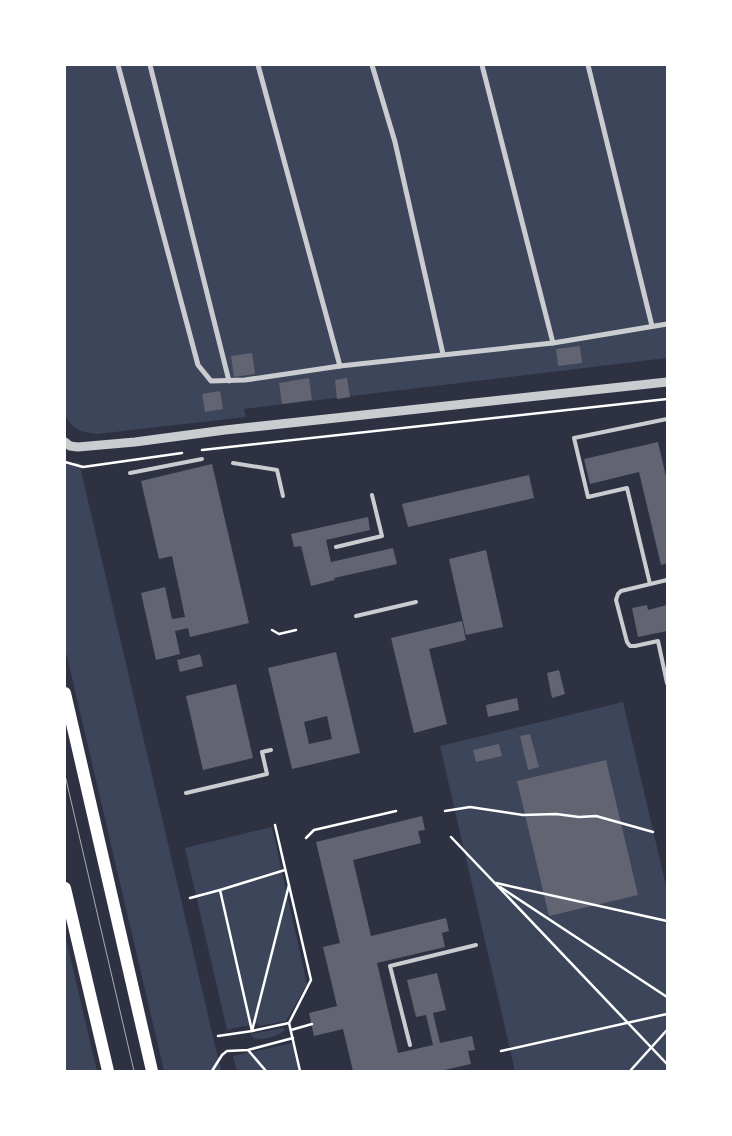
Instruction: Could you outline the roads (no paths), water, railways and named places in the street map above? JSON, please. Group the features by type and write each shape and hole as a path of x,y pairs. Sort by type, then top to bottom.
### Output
{"main road":[{"path":"65,694 152,1071"},
{"path":"65,888 73,933 108,1071"}],"street":[{"path":"118,65 198,365 211,381 246,380 340,366 553,343 667,324"},
{"path":"150,65 229,381"},
{"path":"258,65 340,366"},
{"path":"372,65 395,142 443,354"},
{"path":"482,65 553,343"},
{"path":"588,65 652,326"},
{"path":"65,442 70,446 78,447 135,442 225,430 667,382"}],"lane":[{"path":"650,584 627,488 588,497 574,438 667,419"},
{"path":"130,474 202,459"},
{"path":"233,463 278,470 283,496"},
{"path":"336,547 382,536 372,495"},
{"path":"667,580 621,591 616,600 627,642 630,646 658,641 667,683"},
{"path":"356,616 416,602"},
{"path":"186,793 267,774 262,752 271,750"},
{"path":"410,1045 390,966 476,945"}],"tram line":[{"path":"65,775 134,1071"}]}
